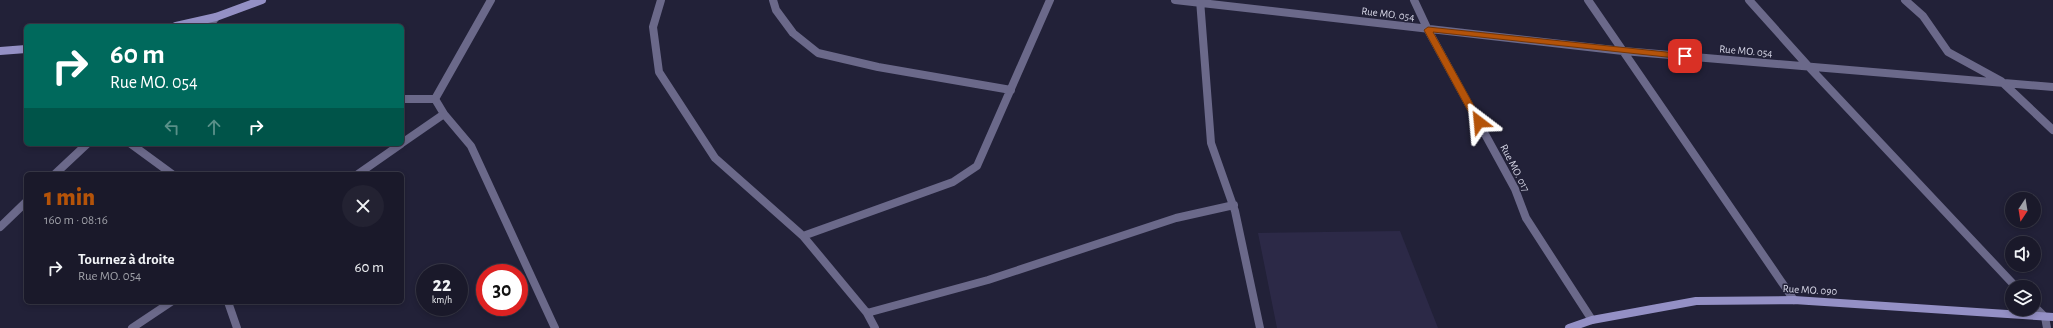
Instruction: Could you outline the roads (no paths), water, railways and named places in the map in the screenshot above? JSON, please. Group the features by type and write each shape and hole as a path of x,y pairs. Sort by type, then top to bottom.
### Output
{"street":[{"path":"185,24 216,17 262,0"},
{"path":"436,99 491,0"},
{"path":"661,0 653,27 659,72 715,158 803,236 866,313 875,328"},
{"path":"773,0 776,10 793,33 818,53 878,67 1011,90"},
{"path":"803,236 953,182 977,166 1050,0"},
{"name":"Rue MO. 054","path":"1175,0 1201,1 1428,30 1623,51 2053,86"},
{"name":"Rue MO. 017","path":"1414,0 1428,30 1515,189 1526,218 1592,320"},
{"path":"1588,0 1794,300"},
{"path":"1749,0 1809,67 2009,280"},
{"path":"1905,0 1923,16 1948,52 2001,81 2053,130"},
{"path":"1201,1 1210,143 1219,162 1234,205 1260,328"},
{"path":"211,24 216,17"},
{"path":"0,51 24,49"},
{"path":"404,99 436,99"},
{"path":"436,99 444,114 471,146 555,328"},
{"path":"404,143 444,114"},
{"path":"57,172 85,146"},
{"path":"134,146 169,172"},
{"path":"361,172 399,146"},
{"path":"0,227 24,204"},
{"path":"866,313 988,280 1176,218 1234,205"},
{"name":"Rue MO. 090","path":"1569,328 1592,320 1696,301 1794,300 2049,317"},
{"path":"132,328 168,304"},
{"path":"229,304 237,328"},
{"path":"2047,328 2049,317"}]}
